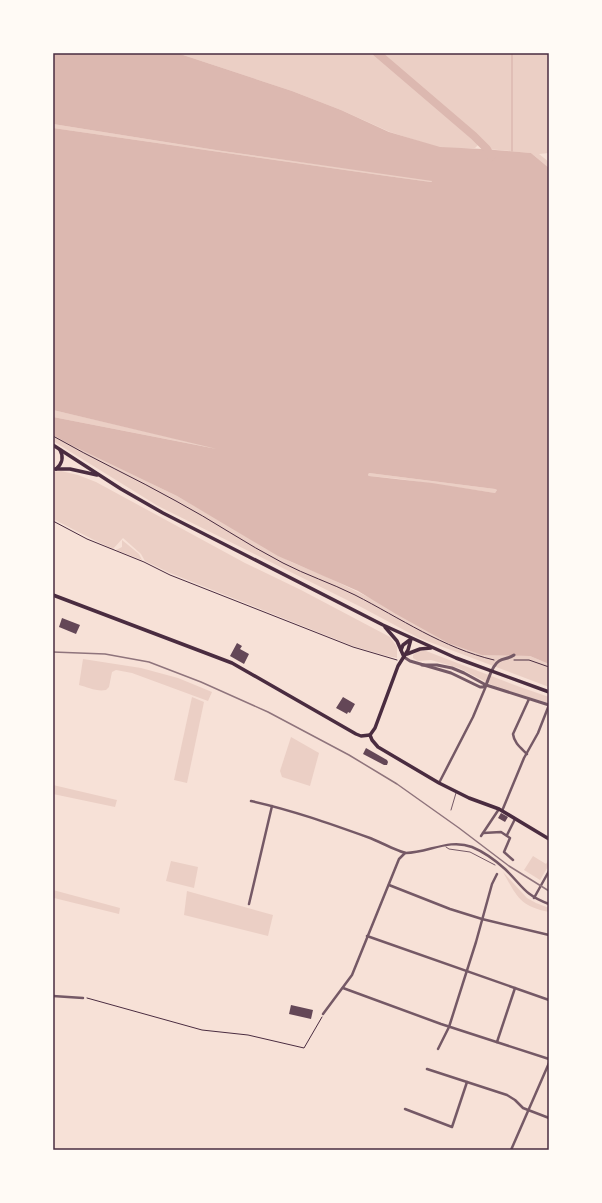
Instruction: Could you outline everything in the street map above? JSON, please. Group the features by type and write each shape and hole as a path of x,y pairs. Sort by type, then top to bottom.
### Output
{"main road":[{"path":"53,445 164,513 383,625 431,648 498,675 549,692"},
{"path":"54,469 61,463 62,453 60,449"},
{"path":"54,469 70,468 102,476"},
{"path":"53,595 232,663 361,736 370,735 375,728 411,638"},
{"path":"383,625 394,636 403,658"},
{"path":"401,650 403,645 411,638"},
{"path":"403,658 420,649 431,648"},
{"path":"370,735 378,747 440,783 456,792 500,810 549,838"}],"street":[{"path":"440,783 473,717 495,666 498,661 510,658 514,655"},
{"path":"403,658 422,665 438,664 452,668 486,685 549,705 538,733 500,810 481,836"},
{"path":"527,754 517,744 513,734 528,699"},
{"path":"251,801 272,805 308,816 405,853"},
{"path":"249,904 272,805"},
{"path":"507,835 515,818"},
{"path":"483,833 501,832 507,835 510,838 504,852 513,860"},
{"path":"323,1014 352,975 399,859 405,853 444,845 470,846 484,853 504,868 524,890 534,898 549,904"},
{"path":"534,898 549,871"},
{"path":"438,1049 450,1027 492,884 498,874"},
{"path":"389,885 442,906 482,919 549,935"},
{"path":"367,936 549,1000"},
{"path":"343,988 450,1027 549,1059"},
{"path":"497,1042 515,988"},
{"path":"53,996 83,998"},
{"path":"510,1150 549,1063"},
{"path":"427,1069 507,1095 516,1100 523,1108 549,1118"},
{"path":"405,1109 452,1127 467,1082"}],"lane":[{"path":"451,810 456,792"},
{"path":"444,845 450,848 470,852 495,865"}],"path":[{"path":"53,436 187,507 289,566 353,594 427,635 479,656 498,661"},
{"path":"53,521 87,539 144,562 170,575 353,647 403,658"},
{"path":"510,658 514,661 529,660 549,668"},
{"path":"83,998 202,1030 248,1035 304,1048 323,1014"}],"shaded area":[{"path":"53,53 177,53 292,91 341,110 389,132 440,147 531,153 549,168 549,664 530,656 482,655 448,643 358,591 278,556 177,496 53,435 53,417 217,449 53,410 53,128 387,176 432,181 222,151 53,124","holes":["369,473 497,490 495,493 368,475"]},
{"path":"177,53 549,53 549,153 539,154 549,162 549,168 531,153 487,149 474,137 478,145 475,148 440,148 390,132 341,110 292,91"},
{"path":"53,124 222,151 432,180 431,182 387,176 53,128"},
{"path":"53,410 233,452 53,417"},
{"path":"53,435 177,496 291,562 325,576 372,599 514,655 530,656 549,664 549,687 419,638 361,607 158,506 53,441"},
{"path":"61,471 78,475 96,482 245,563 301,590 390,637 397,647 397,658 353,646 170,573 145,561 141,554 123,538 113,549 53,519 53,472"},
{"path":"369,473 497,490 495,493 369,476"},
{"path":"122,540 139,554 142,560 116,550 122,547"},
{"path":"418,651 426,651 549,697 549,703 500,689 459,668 431,660 418,661 413,658 413,655"},
{"path":"83,659 141,668 178,678 212,692 208,701 132,673 116,670 112,672 109,687 106,690 92,689 79,685"},
{"path":"192,697 204,702 187,783 174,780"},
{"path":"291,737 319,753 310,786 282,777 280,771"},
{"path":"53,785 117,800 115,807 53,794"},
{"path":"533,856 546,864 549,859 549,865 540,880 524,870"},
{"path":"171,861 198,867 194,888 166,881"},
{"path":"503,872 527,898 549,908 549,912 532,907 520,899"},
{"path":"53,890 120,908 119,914 54,898"},
{"path":"187,891 273,915 268,936 184,915"}],"building":[{"path":"62,618 80,625 76,634 59,627"},
{"path":"237,643 242,646 240,649 249,654 244,664 230,656"},
{"path":"343,697 355,704 350,713 348,712 347,714 336,708"},
{"path":"366,748 387,760 387,765 384,765 363,754"},
{"path":"501,813 508,817 505,822 498,818"},
{"path":"291,1005 313,1010 311,1019 289,1014"}],"waterway":[{"path":"377,53 474,136 487,149 491,157"},
{"path":"512,53 512,151"}],"railway":[{"path":"53,652 105,654 149,662 201,682 268,712 349,755 397,784 509,866 549,891"}]}
